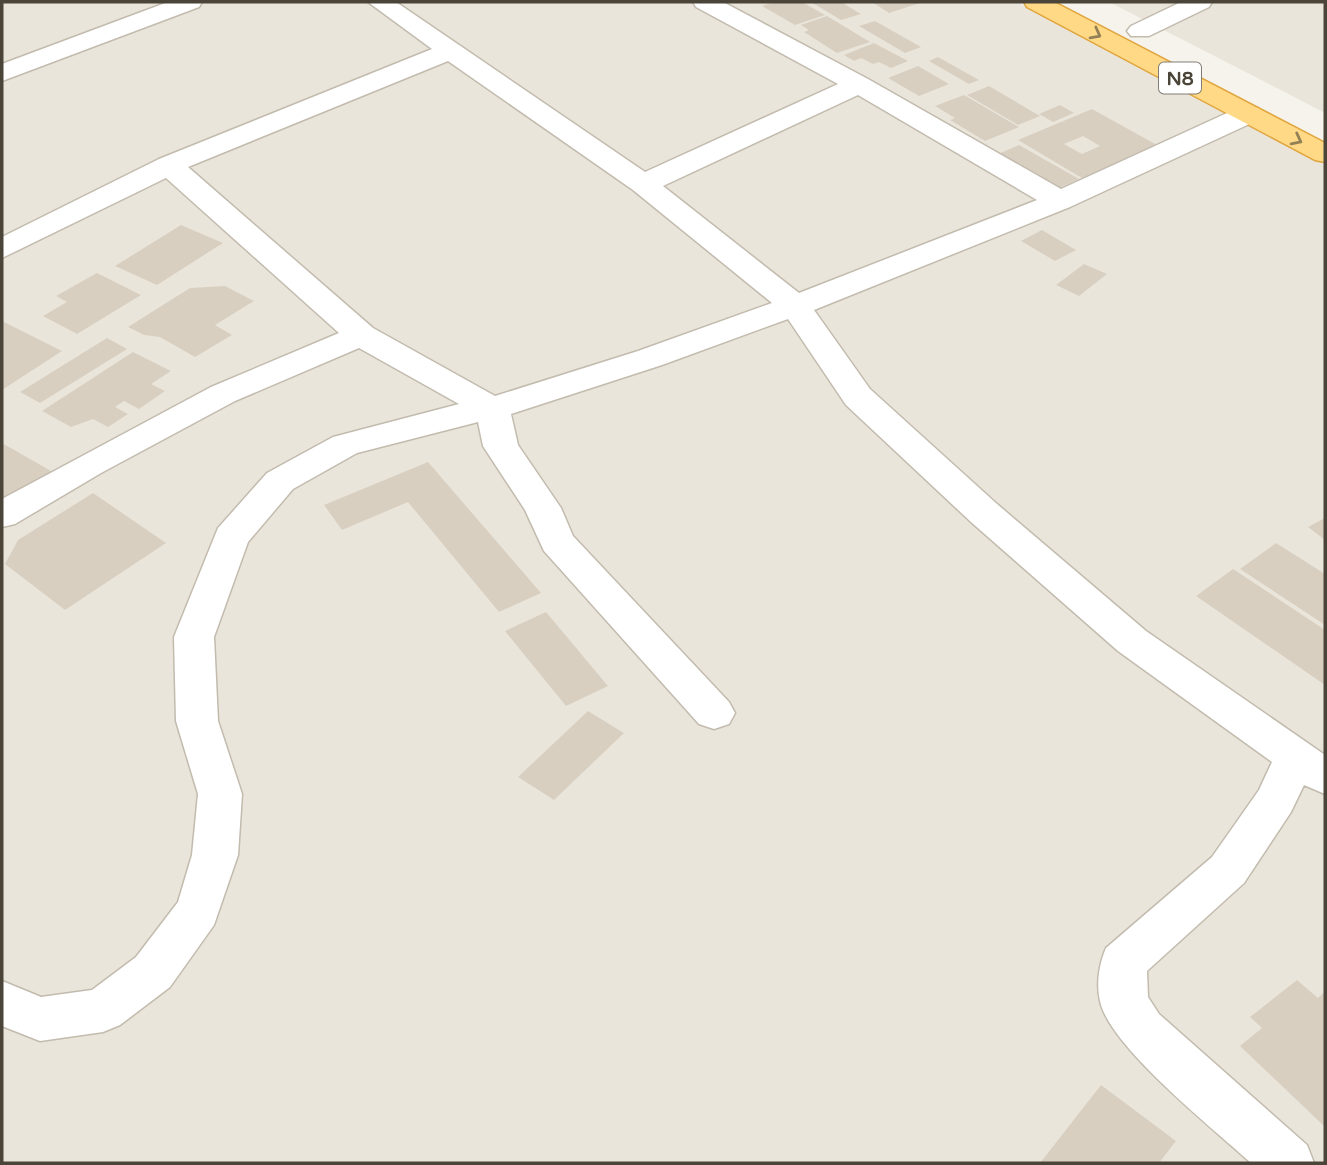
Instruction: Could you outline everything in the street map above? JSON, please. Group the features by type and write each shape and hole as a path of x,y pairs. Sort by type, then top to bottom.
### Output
{"highway":[{"name":"N8","path":"1035,2 1325,154"},
{"name":"N8","path":"1084,2 1325,129"}],"street":[{"path":"2,73 190,2"},
{"path":"380,2 643,184 795,306 858,397 916,453 1132,641 1311,766 1276,800 1228,870 1123,963 1124,1002 1142,1030 1288,1163"},
{"path":"705,2 859,85 1060,201"},
{"path":"1140,31 1200,2"},
{"path":"2,249 169,164 453,50"},
{"path":"643,184 859,85"},
{"path":"2,1003 40,1019 103,1010 153,972 198,911 215,855 220,794 197,721 194,636 231,537 280,481 345,445 417,424 492,408 650,358 795,306 1060,201 1248,114"},
{"path":"169,164 361,335 492,408 501,446 543,508 557,542 714,713"},
{"path":"2,515 88,465 223,394 361,335"}],"shaded area":[{"path":"2,2 1017,2 1325,165 1325,1163 2,1163"},
{"path":"1109,2 1325,2 1325,113 1302,101"}],"building":[{"path":"774,2 802,2 825,15 795,25 762,6"},
{"path":"811,2 841,2 861,14 841,20"},
{"path":"872,2 923,2 889,13"},
{"path":"827,16 870,42 837,53 804,32 809,30 801,25"},
{"path":"875,21 921,47 905,53 859,26"},
{"path":"874,43 908,61 891,68 861,58 854,61 844,55"},
{"path":"938,57 979,80 969,84 929,61"},
{"path":"918,66 949,84 919,96 888,78"},
{"path":"989,86 1040,116 1018,125 967,95"},
{"path":"964,95 1019,127 985,141 950,120 955,118 935,106"},
{"path":"1060,105 1074,113 1053,122 1039,114"},
{"path":"1092,109 1157,145 1082,178 1018,140","holes":["1083,136 1100,146 1082,154 1064,144"]},
{"path":"1019,145 1079,179 1052,191 993,156"},
{"path":"181,225 223,243 157,285 115,266"},
{"path":"1042,230 1076,250 1055,261 1021,241"},
{"path":"1084,264 1107,274 1079,296 1056,285"},
{"path":"97,273 141,295 77,334 43,316 67,302 56,296"},
{"path":"225,286 254,301 215,325 232,335 195,357 160,337 144,335 128,327 190,288"},
{"path":"2,321 62,351 2,390"},
{"path":"107,338 127,349 40,403 20,392"},
{"path":"133,352 171,371 151,384 165,391 139,409 124,401 115,407 128,414 108,427 93,419 71,427 42,411"},
{"path":"2,443 51,471 8,500 2,496"},
{"path":"428,462 541,593 499,612 408,502 342,530 324,505"},
{"path":"93,493 166,543 65,610 5,564 18,540"},
{"path":"1325,518 1325,540 1308,527"},
{"path":"1276,543 1325,574 1325,625 1240,569"},
{"path":"1233,569 1325,630 1325,685 1196,596"},
{"path":"546,612 608,686 566,706 505,631"},
{"path":"588,711 624,733 554,800 518,777"},
{"path":"1297,980 1318,998 1325,991 1325,1127 1240,1046 1262,1028 1250,1017"},
{"path":"1101,1085 1176,1141 1159,1163 1040,1163"}]}
